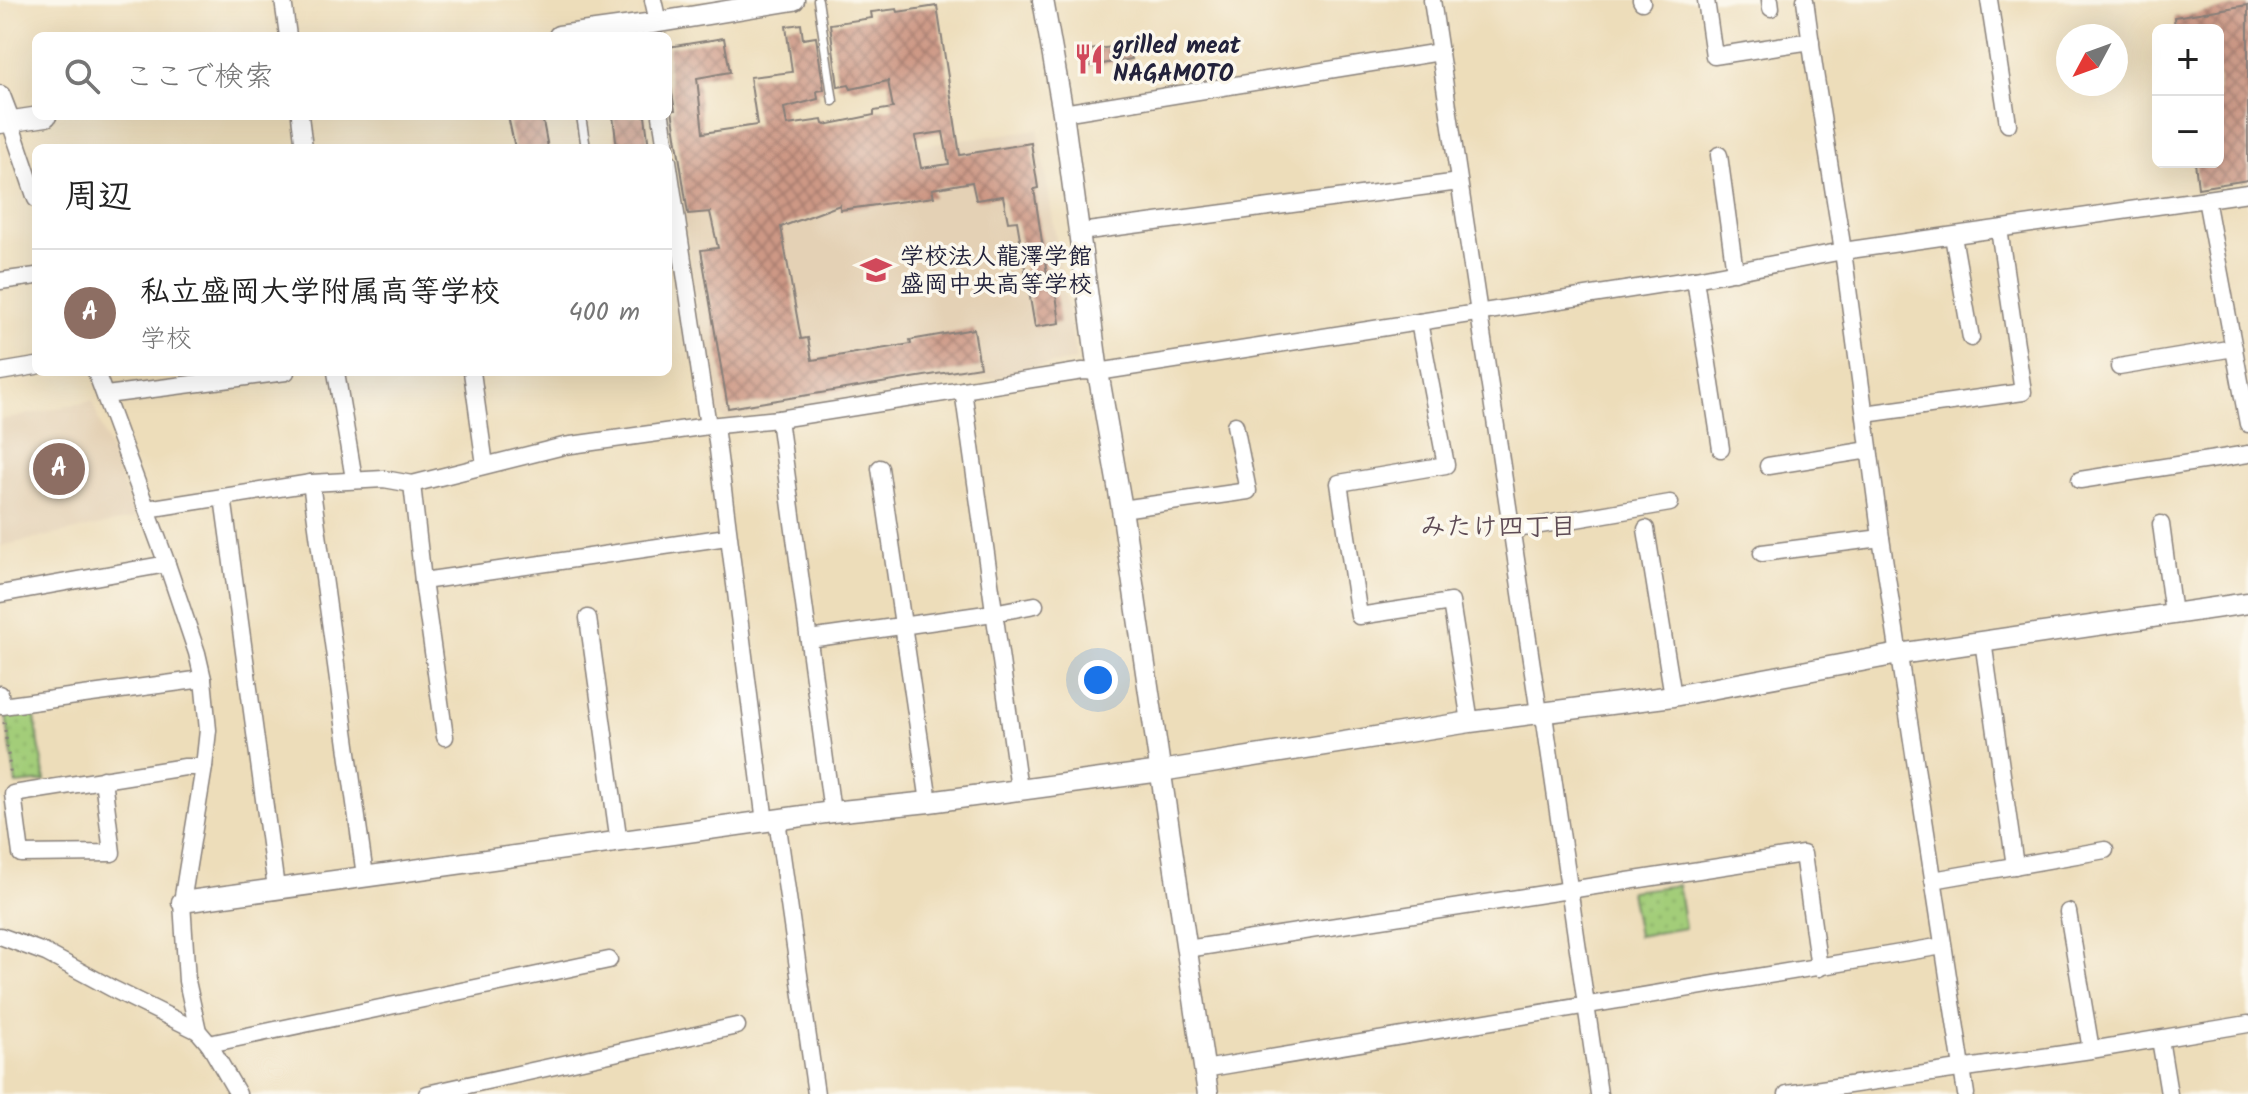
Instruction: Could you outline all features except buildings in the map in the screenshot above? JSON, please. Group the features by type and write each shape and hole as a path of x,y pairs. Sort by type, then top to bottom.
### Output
{"street":[{"path":"283,0 287,32"},
{"path":"651,28 653,0"},
{"path":"605,32 651,28 794,0"},
{"path":"1043,0 1063,113 1098,372 1122,509 1208,1094"},
{"path":"1432,0 1539,713 1545,722 1599,1094"},
{"path":"1706,0 1714,56 1811,41"},
{"path":"1805,0 1843,251 1881,538 1966,1094"},
{"path":"1989,0 2008,124"},
{"path":"1063,113 1440,52"},
{"path":"0,96 5,122 32,189"},
{"path":"5,122 32,118"},
{"path":"300,120 304,144"},
{"path":"662,120 665,144"},
{"path":"1719,155 1735,272"},
{"path":"1080,232 1459,182"},
{"path":"672,185 816,1094"},
{"path":"147,509 311,483 384,479 412,484 564,446 779,419 1083,371 1098,372 1695,279 1843,251 2248,193"},
{"path":"2206,199 2248,424"},
{"path":"1865,414 2023,392 1999,229"},
{"path":"1953,236 1971,338"},
{"path":"0,281 32,277"},
{"path":"1695,279 1721,449"},
{"path":"1419,322 1446,465 1339,483 1359,616 1451,602 1470,722"},
{"path":"2119,367 2234,348"},
{"path":"0,372 32,367"},
{"path":"98,376 167,564 203,679 208,730 182,902 187,981 203,1037 238,1094"},
{"path":"106,395 255,376"},
{"path":"337,376 354,479"},
{"path":"473,376 485,465"},
{"path":"963,390 1019,789"},
{"path":"779,419 832,812"},
{"path":"1122,509 1248,491 1235,425"},
{"path":"1768,466 1869,450"},
{"path":"2080,480 2248,454"},
{"path":"880,468 929,802"},
{"path":"311,483 365,876"},
{"path":"412,484 445,737"},
{"path":"223,497 276,888"},
{"path":"1511,530 1670,503"},
{"path":"2161,524 2173,614"},
{"path":"1646,529 1673,696"},
{"path":"423,581 727,537"},
{"path":"1762,553 1881,538"},
{"path":"0,594 167,564"},
{"path":"182,902 832,812 1161,771 1470,722 1673,696 1899,654 2248,603"},
{"path":"809,639 1035,605"},
{"path":"588,618 619,843"},
{"path":"1983,641 2015,866"},
{"path":"1,700 203,679"},
{"path":"103,779 112,853 21,854 13,794 103,779 185,767 204,767"},
{"path":"1933,880 2105,850"},
{"path":"1187,949 1803,854 1819,968"},
{"path":"2068,912 2091,1050"},
{"path":"0,936 46,953 203,1037 609,960"},
{"path":"1204,1069 1943,946"},
{"path":"1787,1094 2248,1024"},
{"path":"427,1094 737,1026"},
{"path":"2160,1039 2169,1094"}],"lane":[{"path":"818,0 833,101"},
{"path":"582,120 585,144"}],"path":[{"path":"1,700 13,794"}],"shaded area":[{"name":"学校法人龍澤学館 盛岡中央高等学校","path":"1038,129 1076,360 1025,368 1025,373 726,420 711,409 680,181"},
{"path":"92,401 135,518 0,546 0,420"}],"green space":[{"path":"34,711 45,781 16,784 6,715"},
{"path":"1678,885 1685,928 1638,936 1630,891"}],"place":[{"name":"grilled meat NAGAMOTO","path":"1089,59"},
{"name":"学校法人龍澤学館 盛岡中央高等学校","path":"876,270"},
{"name":"私立盛岡大学附属高等学校","path":"59,469"}],"district":[{"name":"みたけ四丁目","path":"1498,526"}]}
